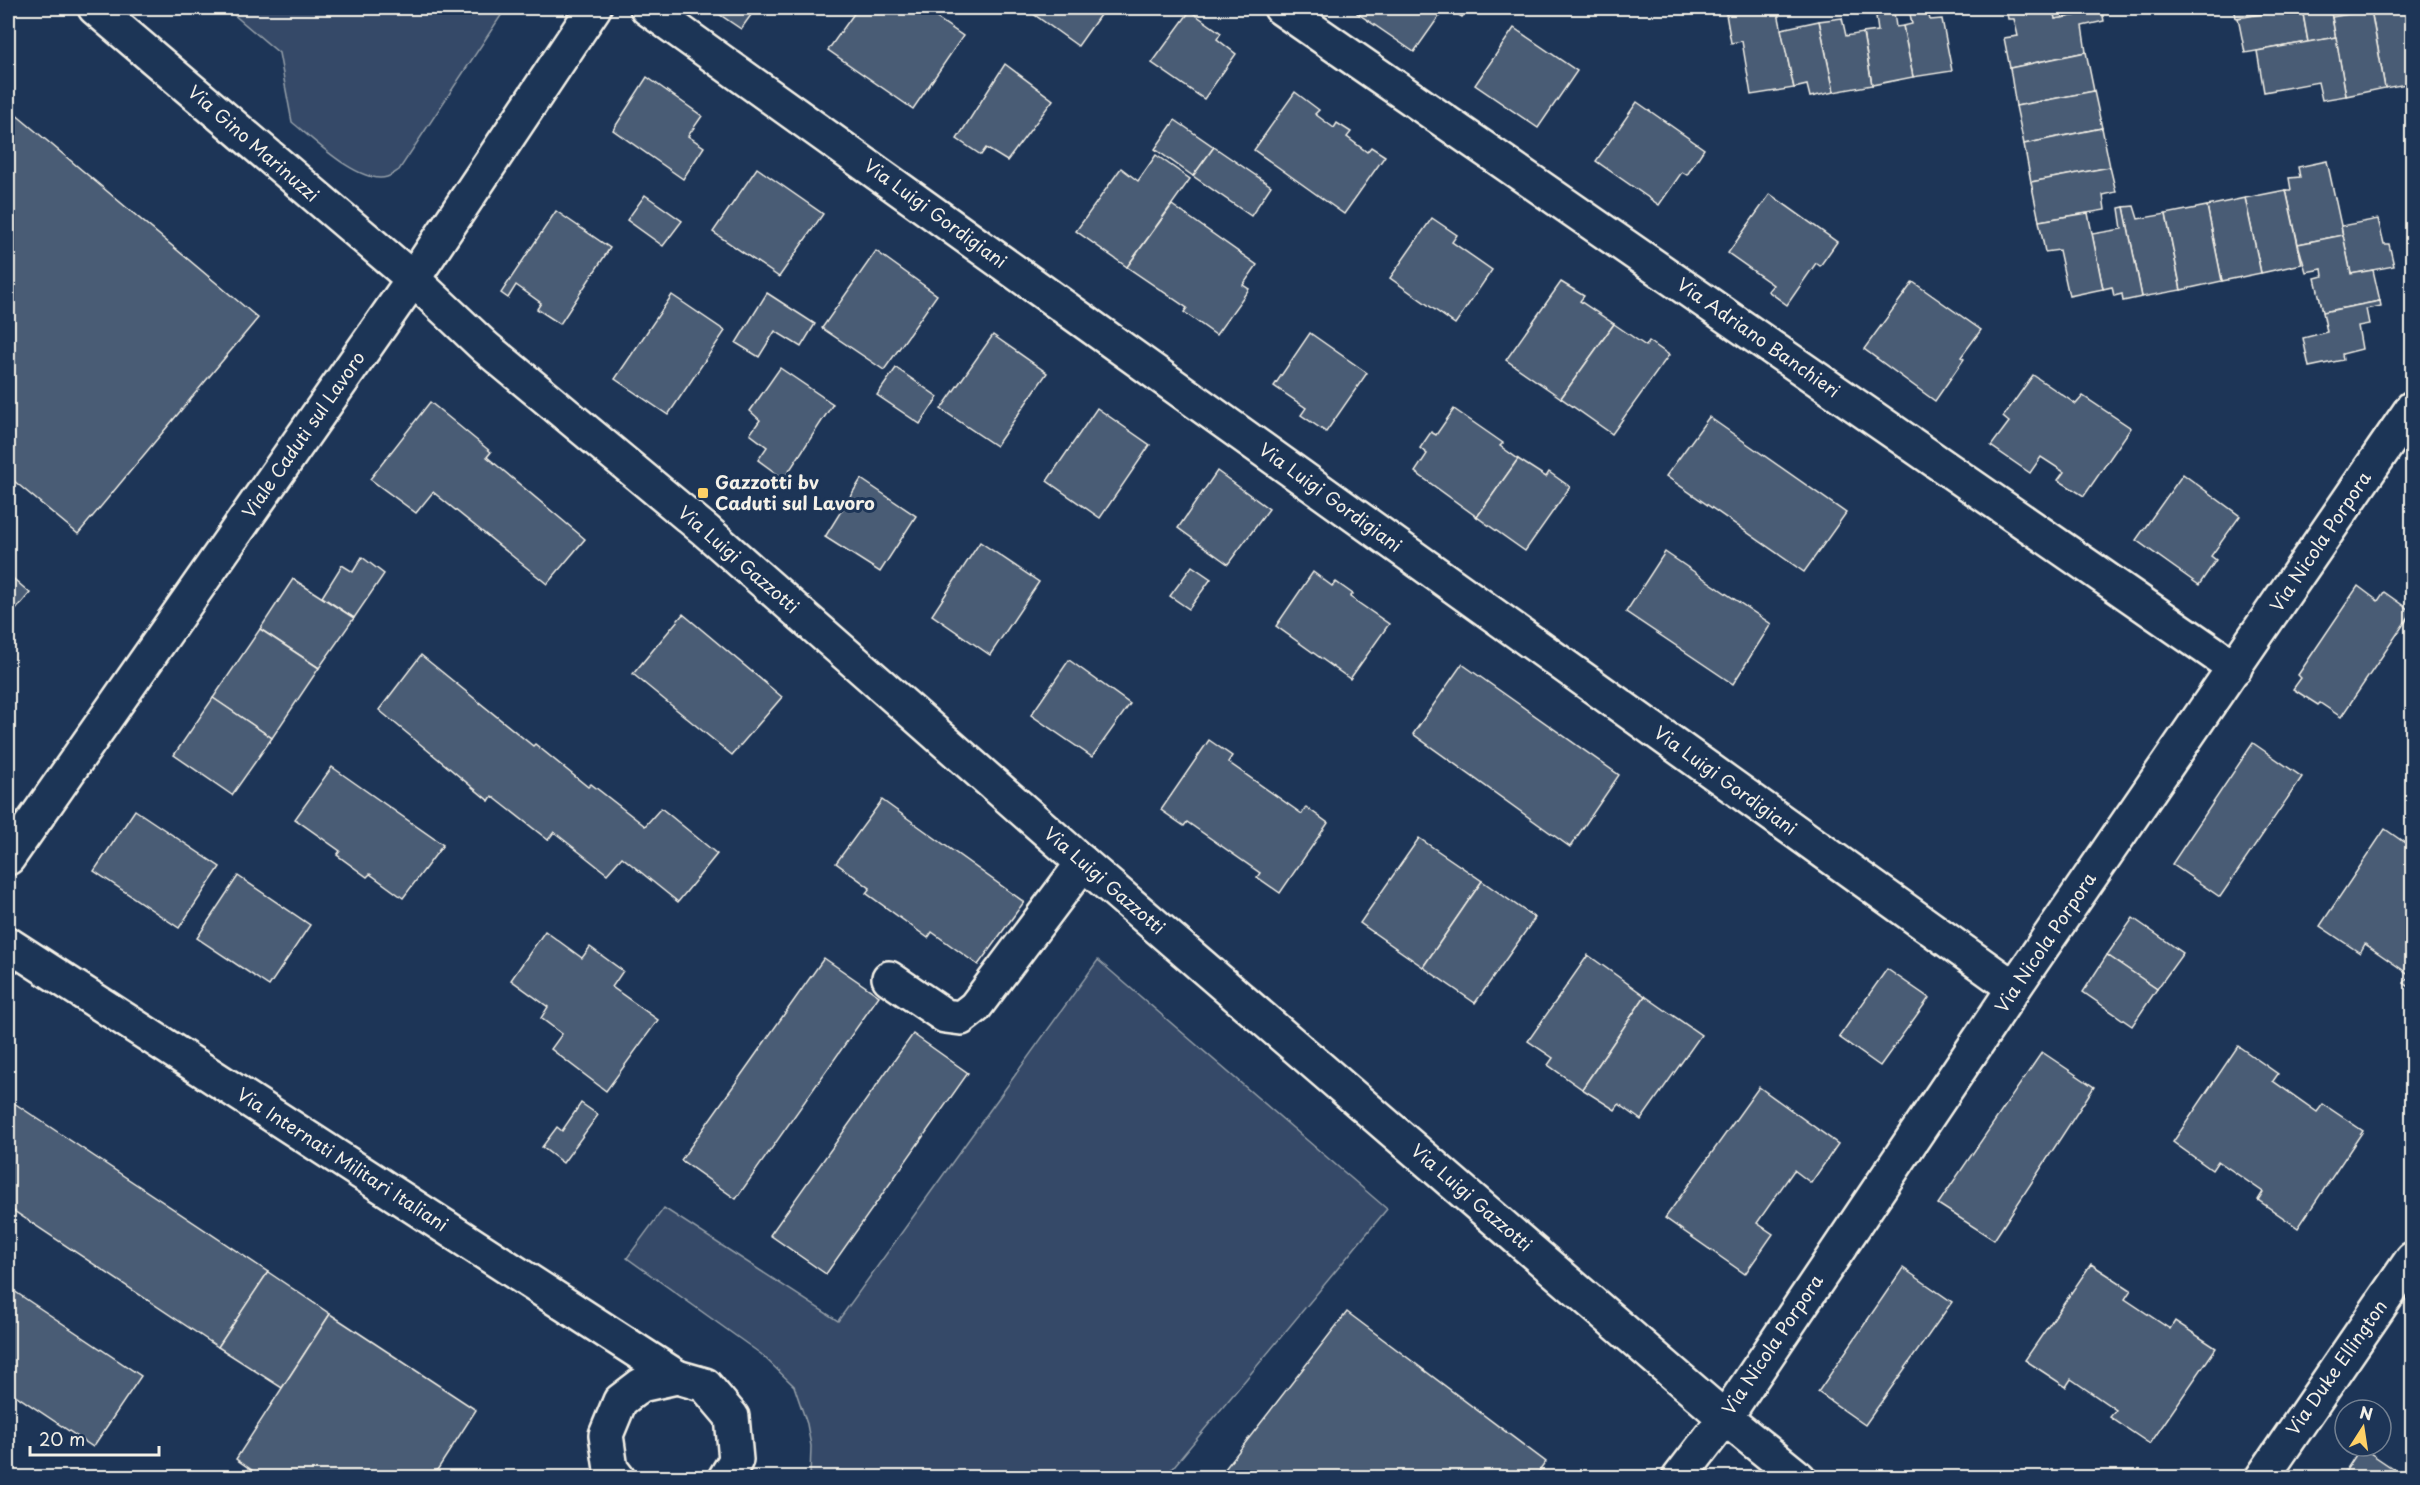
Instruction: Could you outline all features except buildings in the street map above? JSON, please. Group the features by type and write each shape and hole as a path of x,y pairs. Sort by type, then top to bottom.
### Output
{"street":[{"name":"Via Gino Marinuzzi","path":"95,8 413,279"},
{"name":"Viale Caduti sul Lavoro","path":"8,857 413,279 594,8"},
{"name":"Via Luigi Gordigiani","path":"647,8 2014,988"},
{"name":"Via Adriano Banchieri","path":"1281,8 2235,668"},
{"name":"Via Luigi Gazzotti","path":"413,279 485,346 705,530 1083,863 1725,1418 1799,1478"},
{"name":"Via Nicola Porpora","path":"1679,1478 1725,1418 2014,988 2412,408"},
{"path":"889,978 945,1016 961,1018 975,1007 1083,863"},
{"name":"Via Internati Militari Italiani","path":"8,944 678,1377 705,1385 732,1416 736,1460 725,1478"},
{"name":"Via Duke Ellington","path":"2262,1478 2412,1259"},
{"name":"Via Internati Militari Italiani","path":"618,1478 611,1468 606,1435 620,1401 641,1384 678,1377"}],"shaded area":[{"path":"226,8 506,8 399,170 387,177 376,178 350,168 292,122 279,53"},
{"path":"1098,960 1387,1209 1165,1477 810,1477 811,1446 807,1424 794,1386 761,1354 627,1258 664,1208 838,1321"}],"place":[{"name":"Gazzotti bv Caduti sul Lavoro","path":"703,493"}]}
